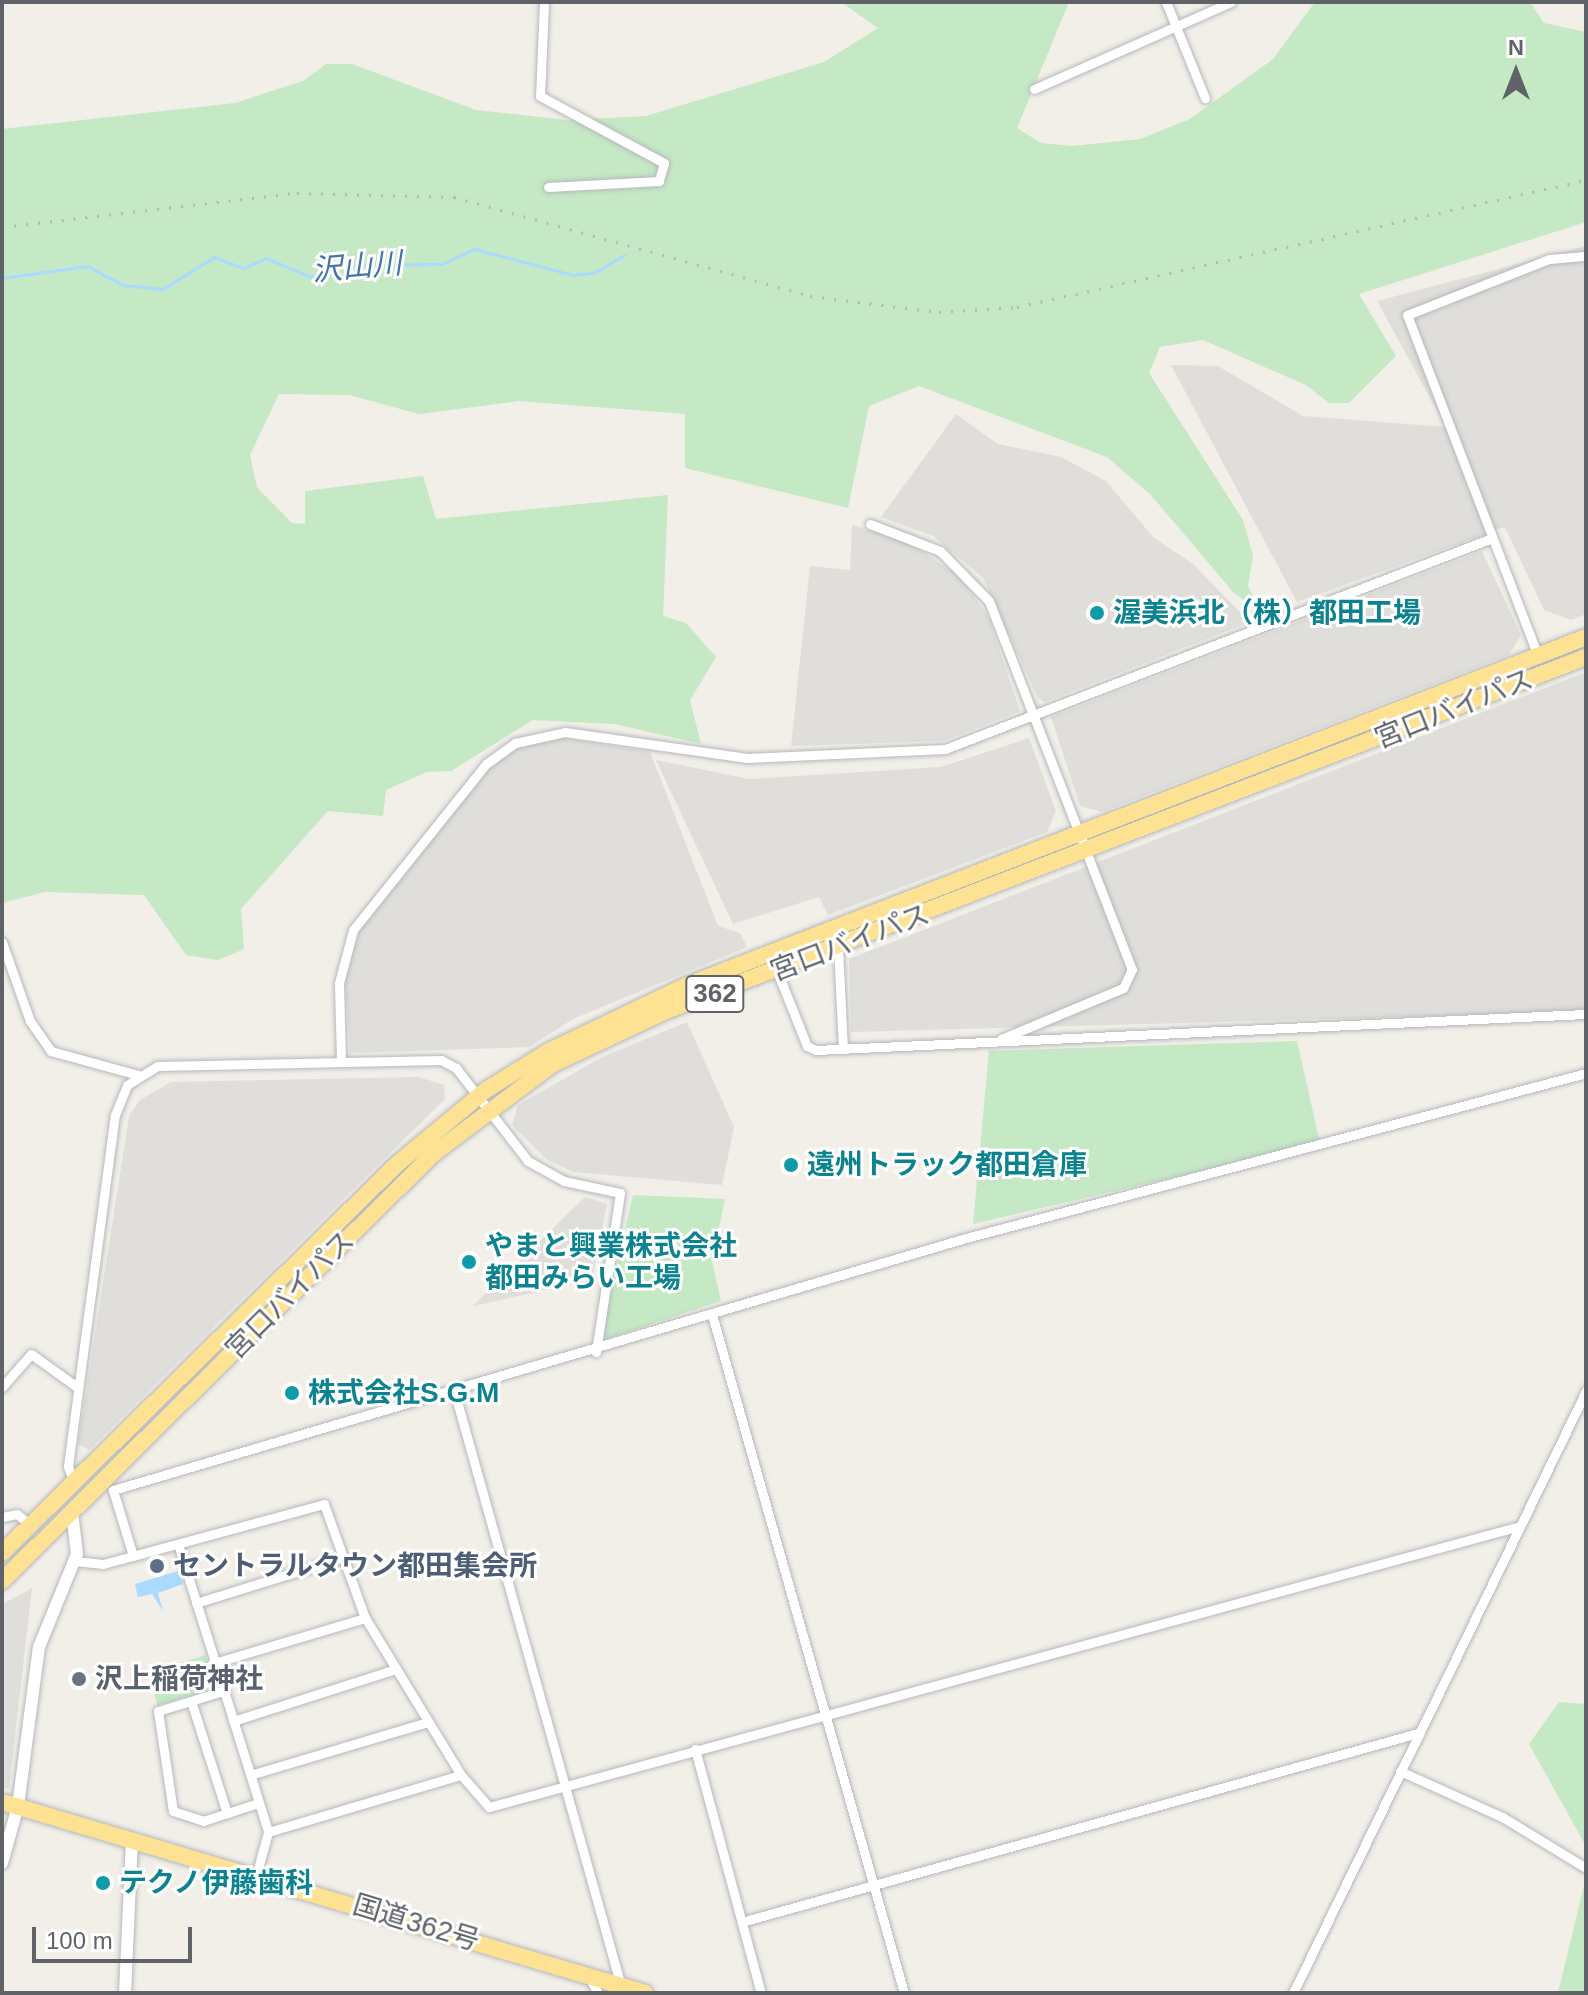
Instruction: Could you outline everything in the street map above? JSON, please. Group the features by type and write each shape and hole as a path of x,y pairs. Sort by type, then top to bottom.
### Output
{"highway":[{"name":"宮口バイパス","path":"2,1553 396,1165 605,1019 1586,637"},
{"name":"宮口バイパス","path":"2,1581 485,1102 580,1051 777,971 1586,657"},
{"name":"国道362号","path":"10,1804 645,1993"}],"street":[{"path":"544,2 540,96 664,163 659,181 548,187"},
{"path":"1166,2 1205,98"},
{"path":"1034,89 1231,2"},
{"path":"1538,656 1407,315 1549,259 1586,256"},
{"path":"870,524 922,541 972,578 995,614 1036,714 1133,979 989,1044"},
{"path":"341,1060 339,983 353,930 486,764 515,743 565,732 747,758 945,749 1492,538"},
{"path":"2,942 30,1021 51,1051 138,1075 166,1064 441,1060 485,1102 518,1152 541,1170 620,1193 596,1352"},
{"path":"838,947 843,1048"},
{"path":"777,971 807,1046 843,1048 989,1044 1087,1032 1586,1014"},
{"path":"133,1556 113,1490 713,1318 966,1238 1586,1073"},
{"path":"73,1480 68,1466 77,1387 115,1115 138,1075"},
{"path":"713,1318 869,1887 904,1993"},
{"path":"2,1387 31,1354 77,1387"},
{"path":"1293,1993 1586,1391"},
{"path":"455,1394 621,1986"},
{"path":"75,1561 103,1564 324,1504 365,1618 461,1775 489,1807 1520,1526"},
{"path":"2,1863 39,1647 75,1561 72,1512"},
{"path":"2,1517 17,1514 30,1525"},
{"path":"178,1544 268,1832 256,1876"},
{"path":"196,1603 344,1557"},
{"path":"214,1663 365,1618"},
{"path":"233,1721 396,1669"},
{"path":"223,1691 158,1711 173,1811 203,1821 258,1803"},
{"path":"191,1701 227,1813"},
{"path":"250,1775 428,1722"},
{"path":"745,1921 1418,1733"},
{"path":"695,1749 745,1921 761,1993"},
{"path":"1400,1771 1504,1818 1586,1868"},
{"path":"268,1832 461,1775"},
{"path":"125,1993 132,1839"},
{"path":"1299,1948 1310,1957"},
{"path":"588,1974 598,1993"}],"shaded area":[{"path":"1586,246 1586,614 1571,620 1544,610 1505,527 1297,602 1171,365 1218,366 1303,416 1446,427 1377,301"},
{"path":"956,414 998,444 1061,457 1106,481 1153,537 1193,564 1250,622 1045,702 1038,698 983,578 933,536 881,517"},
{"path":"852,525 908,542 959,576 988,616 1020,711 944,741 791,746 810,566 850,570"},
{"path":"1482,551 1521,635 1509,655 1102,812 1080,806 1051,717"},
{"path":"1586,672 1586,1012 851,1032 849,959"},
{"path":"559,737 650,752 718,926 740,933 747,947 573,1019 529,1047 350,1053 345,978 361,926 490,766 525,744"},
{"path":"1029,738 1056,811 1047,832 828,915 819,897 733,924 656,760 749,779 941,767"},
{"path":"687,1022 734,1127 722,1185 573,1172 546,1159 512,1125 518,1105 602,1057"},
{"path":"419,1077 444,1085 445,1099 89,1450 78,1444 129,1116 140,1100 171,1082"},
{"path":"585,1197 607,1204 592,1280 473,1306"},
{"path":"32,1588 9,1789 2,1787 2,1604"}],"green space":[{"path":"841,2 1069,2 1017,128 1041,143 1072,146 1140,139 1190,119 1273,59 1315,2 1530,2 1544,23 1586,32 1586,222 1359,294 1396,356 1349,403 1329,403 1306,385 1203,340 1160,347 1149,373 1243,520 1253,556 1248,586 1261,612 1234,593 1150,494 1107,457 919,386 869,406 848,508 685,468 685,414 519,401 419,414 349,395 279,394 250,455 257,488 292,523 305,524 305,491 423,476 436,519 668,495 663,616 686,623 716,657 690,700 701,744 615,724 533,720 451,771 427,772 386,790 383,816 328,811 241,909 244,949 218,960 186,955 144,895 45,892 2,903 2,129 235,103 303,81 326,64 352,64 476,110 567,120 646,116 824,62 878,28"},
{"path":"1297,1041 1320,1143 973,1224 989,1051"},
{"path":"633,1195 725,1199 712,1261 721,1301 600,1341"},
{"path":"206,1655 216,1688 158,1705 148,1673"},
{"path":"1559,1702 1586,1704 1586,1846 1529,1744"},
{"path":"1586,1877 1586,1993 1558,1993"}],"water":[{"path":"178,1571 183,1584 158,1593 163,1611 152,1594 138,1597 135,1584"}],"waterway":[{"name":"沢山川","path":"2,278 87,266 123,285 163,289 214,257 243,268 266,258 311,277 341,265 442,264 474,249 573,275 596,272 624,255"}],"railway":[{"path":"2,227 297,193 454,197 810,296 939,312 1017,307 1586,180"}],"place":[{"name":"渥美浜北（株）都田工場","path":"1097,613"},
{"name":"遠州トラック都田倉庫","path":"791,1165"},
{"name":"やまと興業株式会社 都田みらい工場","path":"469,1262"},
{"name":"株式会社S.G.M","path":"292,1393"},
{"name":"セントラルタウン都田集会所","path":"157,1566"},
{"name":"沢上稲荷神社","path":"79,1679"},
{"name":"テクノ伊藤歯科","path":"103,1883"}]}
